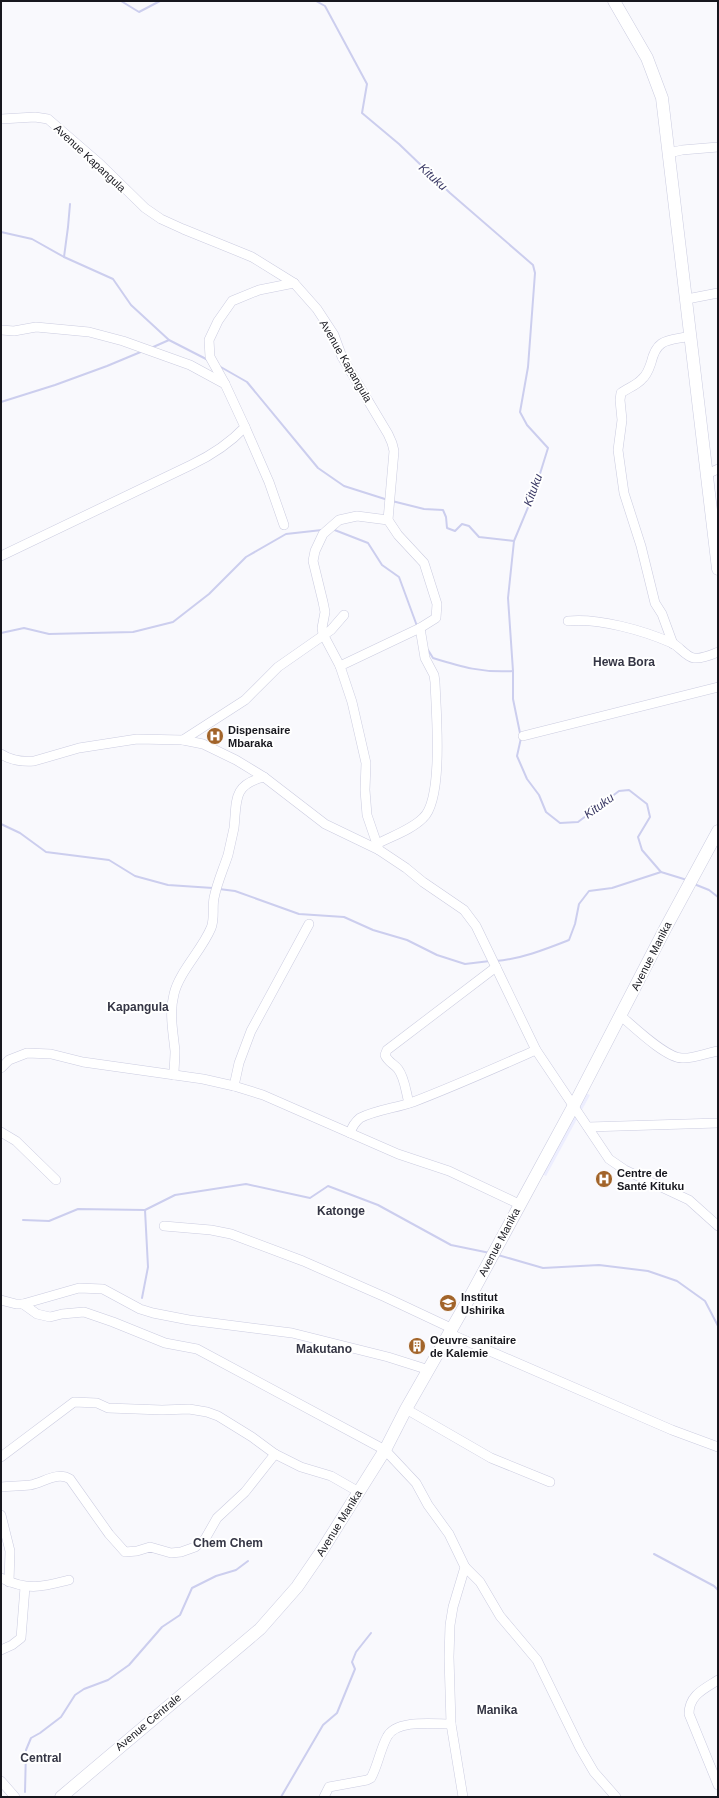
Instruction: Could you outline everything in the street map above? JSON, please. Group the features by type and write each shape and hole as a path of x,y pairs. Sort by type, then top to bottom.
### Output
{"street":[{"path":"614,1 647,58 662,98 691,336 712,471 718,569"},
{"name":"Avenue Kapangula","path":"1,119 35,117 48,119 100,164 145,208 161,219 183,230 252,257 294,283 334,335 342,357 381,421 392,443 394,451 388,520"},
{"path":"669,153 689,149 718,147"},
{"path":"284,525 269,482 245,427 225,384 210,358 209,340 218,321 232,301 259,290 294,283"},
{"path":"687,298 718,293"},
{"path":"1,330 14,331 36,327 89,332 123,341 190,365 225,384"},
{"path":"673,644 662,614 655,603 641,546 624,493 618,450 622,420 620,400 621,393 642,380 658,346 663,342 691,336"},
{"path":"1,556 211,455 233,440 245,427"},
{"path":"340,666 420,628 436,618 438,610 436,596 424,563 398,535 388,520 357,516 339,520 323,534 315,551 313,561 325,612 322,628 323,634 340,666 352,702 366,764 367,815 378,847"},
{"path":"183,740 245,700 278,668 336,625 344,615"},
{"path":"568,621 584,620 644,633 673,644 693,658 702,658 718,652"},
{"path":"378,847 424,818 429,809 436,780 437,758 435,682 434,675 425,658 420,628"},
{"path":"523,736 718,687"},
{"path":"1,754 11,759 24,762 34,761 79,748 124,740 183,740 203,744 217,750 264,777 325,824 378,847 422,882 464,910 476,926 536,1050 609,1158 625,1170 689,1200 718,1226"},
{"path":"174,1075 175,1053 170,1011 174,992 185,970 204,944 212,926 213,901 217,882 232,840 235,806 240,791 250,781 264,777"},
{"name":"Avenue Manika","path":"237,1649 260,1629 297,1587 385,1450 406,1409 429,1370 574,1105 694,874 718,831"},
{"path":"234,1086 251,1031 309,924"},
{"path":"409,1103 402,1078 397,1068 387,1060 384,1055 387,1050 496,967"},
{"path":"621,1016 670,1055 680,1058 689,1058 718,1051"},
{"path":"350,1133 352,1127 358,1119 409,1103 461,1084 536,1050"},
{"path":"1,1068 9,1060 26,1053 50,1054 83,1062 203,1079 234,1086 263,1096 398,1154 449,1171 519,1204"},
{"path":"588,1127 718,1123"},
{"path":"1,1132 16,1141 56,1180"},
{"path":"164,1226 211,1230 231,1234 304,1261 385,1297 450,1331 672,1430 718,1447"},
{"path":"1,1300 16,1304 23,1304 78,1288 103,1289 140,1309 153,1314 292,1333 381,1355 429,1370"},
{"path":"23,1304 37,1314 50,1317 62,1314 84,1312 164,1343 197,1349 385,1450 416,1483 428,1505 449,1534 465,1567 480,1582 500,1616 537,1660 580,1748 594,1772 616,1797"},
{"path":"1,1456 74,1402 97,1403 108,1408 162,1410 189,1409 218,1416 252,1437 274,1454 301,1467 331,1476 359,1492"},
{"path":"406,1409 491,1458 550,1482"},
{"path":"1,1487 31,1485 55,1477 65,1476 70,1479 109,1534 125,1552 137,1551 150,1547 171,1553 181,1552 195,1547 205,1538 217,1518 245,1492 274,1454"},
{"path":"1,1515 10,1551 5,1580 26,1586 46,1586 68,1580"},
{"path":"463,1797 451,1724 449,1658 450,1625 458,1587 465,1567"},
{"path":"1,1650 12,1646 21,1638 26,1586"},
{"name":"Avenue Centrale","path":"61,1797 237,1649"},
{"path":"718,1680 695,1696 689,1705 689,1714 718,1785"},
{"path":"324,1797 329,1787 371,1778 388,1735 396,1729 419,1723 451,1724"},
{"path":"1,1781 15,1797"}],"shaded area":[{"path":"583,1092 590,1095 546,1176 538,1172"}],"waterway":[{"name":"Kituku","path":"121,1 139,12 160,1"},
{"name":"Kituku","path":"316,1 325,6 367,84 362,113 399,144 450,193 533,265 535,273 528,367 520,412 527,425 548,448 534,493 514,541 508,598 513,671 513,699 521,738 517,756 527,779 539,795 546,812 560,823 578,822 619,791 629,790 647,804 650,817 638,837 642,850 661,872 687,880"},
{"path":"64,257 70,204"},
{"path":"1,232 32,239 64,257 113,279 131,305 169,340 208,360"},
{"path":"151,348 169,340"},
{"path":"1,402 55,385 143,351"},
{"path":"219,366 247,382 318,468 344,486 388,500"},
{"path":"392,501 424,509 443,510 446,517 447,528 455,531 462,524 469,526 479,537 514,541"},
{"path":"332,529 368,543 382,565 399,577 417,626"},
{"path":"1,633 24,628 49,634 133,632 173,622 209,594 246,557 286,534 322,530"},
{"path":"428,650 433,658 463,667 492,671 513,671"},
{"path":"1,824 20,833 46,852 109,860 135,876 168,885 213,888"},
{"path":"496,961 524,956 569,940 575,924 579,904 589,891 612,888 661,872"},
{"name":"Kituku","path":"694,884 709,890 718,897"},
{"path":"219,889 235,891 299,914 344,917 373,930 407,940 437,955 465,964 490,961"},
{"path":"23,1220 49,1221 78,1209 145,1210 175,1195 246,1184 310,1198 328,1186 378,1205 451,1245 490,1253"},
{"path":"142,1298 148,1267 145,1210"},
{"path":"498,1255 543,1268 599,1265 648,1271 677,1281 705,1301 718,1326"},
{"path":"654,1554 714,1586 718,1590"},
{"path":"25,1792 26,1750 31,1738 61,1717 75,1695 84,1689 108,1680 129,1665 162,1627 180,1615 192,1588 216,1576 236,1570 248,1561"},
{"path":"281,1797 323,1725 337,1713 355,1669 352,1662 356,1652 371,1633"}],"place":[{"name":"Dispensaire Mbaraka","path":"215,736"},
{"name":"Centre de Santé Kituku","path":"604,1179"},
{"name":"Institut Ushirika","path":"448,1303"},
{"name":"Oeuvre sanitaire de Kalemie","path":"417,1346"}],"district":[{"name":"Hewa Bora","path":"624,662"},
{"name":"Kapangula","path":"138,1007"},
{"name":"Katonge","path":"341,1211"},
{"name":"Makutano","path":"324,1349"},
{"name":"Chem Chem","path":"228,1543"},
{"name":"Manika","path":"497,1710"},
{"name":"Central","path":"41,1758"}]}
